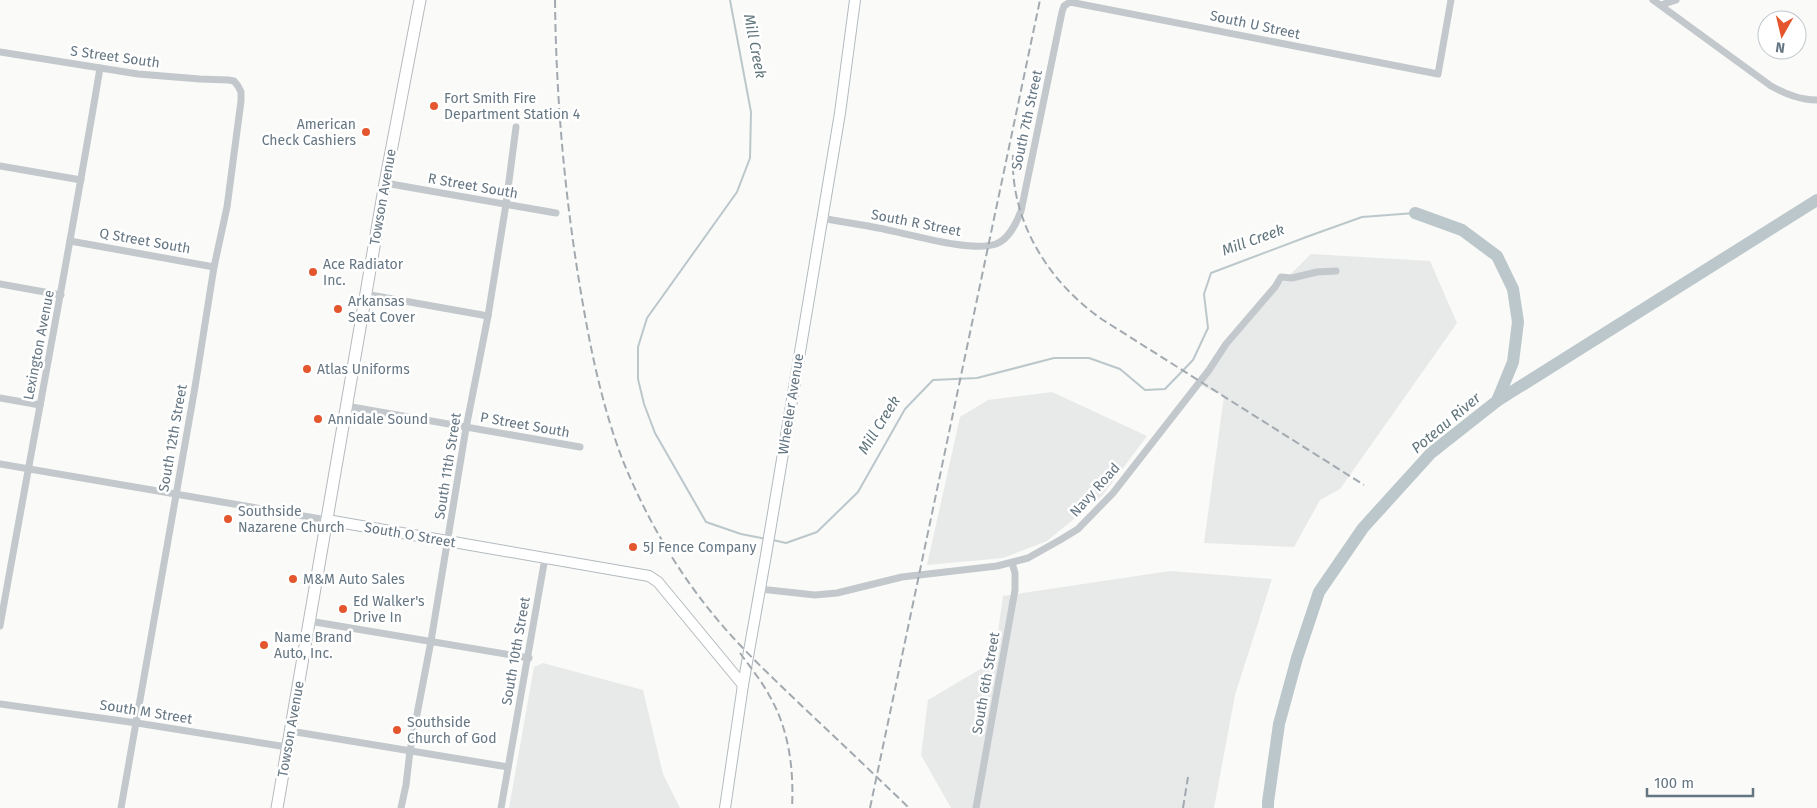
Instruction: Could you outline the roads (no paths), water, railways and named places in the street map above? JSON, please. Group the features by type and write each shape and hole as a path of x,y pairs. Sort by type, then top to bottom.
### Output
{"main road":[{"name":"Towson Avenue","path":"277,808 385,183 420,0"},
{"name":"Wheeler Avenue","path":"725,808 743,684 840,113 855,0"},
{"name":"South O Street","path":"327,520 645,575 654,579 743,684"}],"street":[{"name":"South U Street","path":"1066,4 1076,2 1438,74 1451,0"},
{"path":"1653,0 1771,86 1788,95 1805,100 1817,100"},
{"path":"1661,5 1676,0"},
{"name":"South 7th Street","path":"1005,238 1014,228 1021,212 1062,12 1066,4"},
{"name":"S Street South","path":"0,52 165,76 228,80"},
{"name":"Lexington Avenue","path":"0,626 61,295 100,68"},
{"name":"South 12th Street","path":"121,808 196,387 214,267 227,207 241,101 241,92 238,86 234,81 228,80"},
{"name":"South 11th Street","path":"401,808 466,428 488,316 516,127"},
{"path":"0,166 81,180"},
{"name":"R Street South","path":"385,183 556,213"},
{"name":"South R Street","path":"822,218 970,246 988,246 996,244 1005,238"},
{"name":"Q Street South","path":"70,241 214,267"},
{"name":"Navy Road","path":"760,589 815,595 827,594 849,591 902,577 982,569 1028,558 1078,529 1104,503 1204,376 1226,344 1267,294 1275,287 1281,277 1292,278 1317,272 1336,271"},
{"path":"0,284 61,295"},
{"path":"366,294 488,316"},
{"path":"0,398 40,405"},
{"name":"P Street South","path":"346,406 580,447"},
{"name":"South O Street","path":"0,464 327,520"},
{"name":"South 10th Street","path":"501,808 545,558"},
{"name":"South 6th Street","path":"976,808 1015,590 1015,574 1012,563"},
{"path":"309,621 528,658"},
{"name":"South M Street","path":"0,704 137,723 287,748"},
{"path":"290,731 508,767"}],"waterway":[{"name":"Mill Creek","path":"730,0 751,112 750,158 737,192 647,318 638,347 638,379 644,404 655,433 706,522 741,534 766,539"},
{"name":"Poteau River","path":"1268,808 1279,724 1297,658 1319,592 1363,528 1431,453 1497,401 1817,200"},
{"name":"Mill Creek","path":"773,540 786,543 817,532 858,492 905,409 933,380 977,378 1054,358 1089,358 1120,369 1145,390 1165,389 1193,360 1208,328 1204,294 1211,273 1362,217 1415,213"},
{"name":"Mill Creek","path":"1415,213 1462,230 1497,256 1513,289 1518,322 1513,362 1497,401"}],"railway":[{"path":"555,0 557,71 562,141 579,281 602,395 623,461 651,521 673,559 698,596 745,651 909,808"},
{"path":"870,808 1040,0"},
{"path":"1013,155 1014,180 1018,203 1026,226 1050,269 1084,305 1103,320 1364,485"},
{"path":"740,653 766,689 776,708 786,735 791,764 792,808"},
{"path":"1183,808 1188,777"}],"place":[{"name":"Fort Smith Fire Department Station 4","path":"434,106"},
{"name":"American Check Cashiers","path":"366,132"},
{"name":"Ace Radiator Inc.","path":"313,272"},
{"name":"Arkansas Seat Cover","path":"338,309"},
{"name":"Atlas Uniforms","path":"307,369"},
{"name":"Annidale Sound","path":"318,419"},
{"name":"Southside Nazarene Church","path":"228,519"},
{"name":"5J Fence Company","path":"633,547"},
{"name":"M&M Auto Sales","path":"293,579"},
{"name":"Ed Walker's Drive In","path":"343,609"},
{"name":"Name Brand Auto, Inc.","path":"264,645"},
{"name":"Southside Church of God","path":"397,730"}]}
